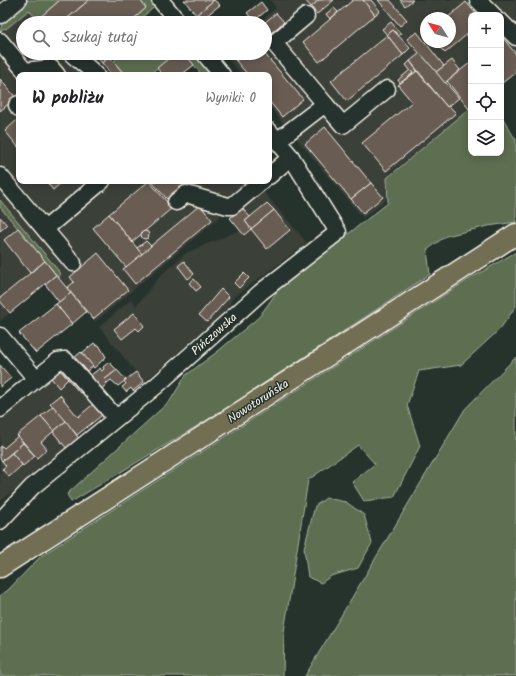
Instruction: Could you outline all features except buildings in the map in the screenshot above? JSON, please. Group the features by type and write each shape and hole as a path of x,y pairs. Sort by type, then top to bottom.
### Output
{"main road":[{"name":"Nowotoruńska","path":"0,566 516,234"}],"street":[{"path":"0,15 18,0"},
{"path":"160,0 173,16"},
{"path":"478,0 490,12"},
{"path":"306,16 274,43 343,125 387,90"},
{"path":"504,25 516,37"},
{"path":"0,41 24,72"},
{"path":"78,60 93,72"},
{"path":"88,60 93,72"},
{"path":"210,60 220,72"},
{"path":"30,72 51,68 54,72"},
{"path":"273,136 325,104"},
{"name":"Pińczowska","path":"0,521 32,487 156,386 261,292 338,232 291,157 273,136"},
{"path":"272,173 291,157"},
{"path":"0,176 73,263"},
{"path":"45,229 96,184"},
{"path":"176,202 186,194 232,206 258,184"},
{"path":"0,336 36,379"},
{"path":"0,409 58,361 64,360 116,418"}],"shaded area":[{"path":"38,0 149,0 153,5 140,16 19,16"},
{"path":"270,0 516,0 516,72 504,82 504,12 468,12 468,116 390,172 386,200 363,218 272,110 272,72 239,72 228,60 272,60 272,16 267,16 276,8"},
{"path":"16,19 16,60 101,60 110,72 16,72 16,184 244,184 227,198 218,213 221,216 95,322 56,275 0,321 0,32"},
{"path":"262,190 307,243 233,298 225,312 144,382 99,327 132,299 136,306 162,274 186,253 240,230 230,218"},
{"path":"66,365 106,412 77,435 80,440 0,501 0,420"}],"green space":[{"path":"28,0 60,0 42,16 34,16 29,10 22,16 16,16 16,21 0,32 3,20"},
{"path":"140,0 153,0 157,5 144,16 137,16 146,8"},
{"path":"115,60 167,60 153,72 123,72 114,62"},
{"path":"190,60 203,60 213,72 200,72"},
{"path":"468,110 468,156 504,156 504,120 516,138 516,222 488,226 446,236 427,250 430,274 232,405 71,502 67,494 170,401 186,375 217,352 259,317 281,286 388,203 387,178"},
{"path":"0,200 58,270 60,275 59,278 0,207"},
{"path":"516,252 516,306 500,329 461,365 419,371 407,405 420,446 394,497 364,501 352,482 375,464 358,445 308,480 284,632 283,676 0,676 0,595 7,591 41,556 466,281"},
{"path":"516,357 516,676 305,676 465,409"},
{"path":"326,498 346,502 364,515 372,543 358,568 331,576 321,583 308,577 304,548 315,506"}]}
